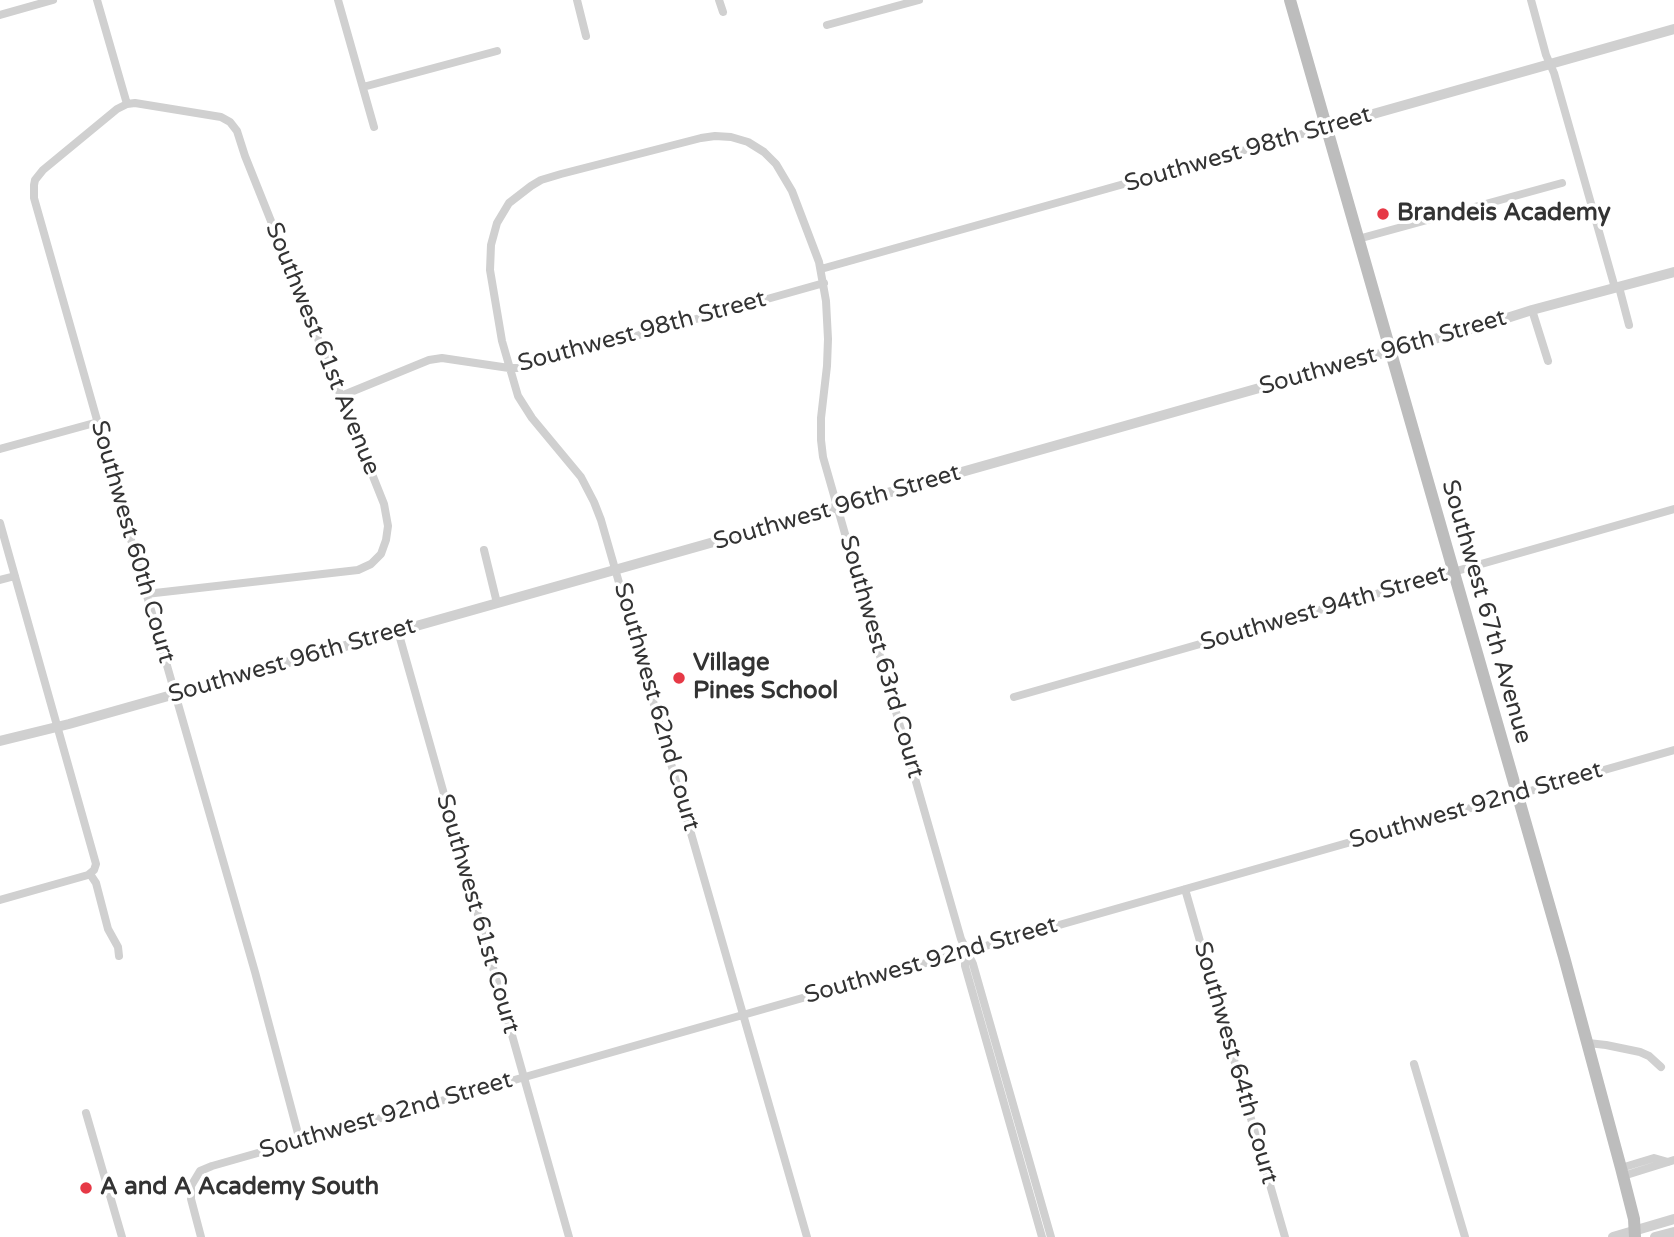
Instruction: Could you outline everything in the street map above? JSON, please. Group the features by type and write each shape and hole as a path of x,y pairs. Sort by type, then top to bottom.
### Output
{"main road":[{"name":"Southwest 67th Avenue","path":"1290,0 1588,1043 1634,1219 1635,1234"}],"street":[{"path":"0,15 34,3 53,0"},
{"path":"97,0 127,104"},
{"path":"338,0 374,127"},
{"path":"577,0 586,36"},
{"path":"719,0 723,12"},
{"path":"827,25 919,0"},
{"path":"1531,0 1629,325"},
{"name":"Southwest 98th Street","path":"821,269 1674,29"},
{"path":"363,87 497,51"},
{"name":"Southwest 61st Avenue","path":"127,104 139,103 202,112 221,117 233,126 341,396 386,513 388,526 381,554 365,568 350,572 146,594"},
{"name":"Southwest 60th Court","path":"127,104 112,113 38,175 34,185 37,209 255,972 300,1141"},
{"name":"Southwest 62nd Court","path":"740,139 723,136 701,138 541,180 513,198 505,208 492,240 490,262 499,326 519,396 532,418 586,485 601,520 807,1237"},
{"name":"Southwest 63rd Court","path":"740,139 764,152 780,169 801,213 821,269 826,301 828,352 822,405 823,457 961,939 973,964 991,1043 1039,1212 1042,1237"},
{"path":"1358,239 1562,183"},
{"name":"Southwest 96th Street","path":"0,741 1674,272"},
{"name":"Southwest 98th Street","path":"341,396 435,359 522,368 824,283"},
{"path":"1532,310 1548,360"},
{"path":"0,449 98,422"},
{"name":"Southwest 94th Street","path":"1014,697 1674,509"},
{"path":"0,523 96,859 92,872 0,900"},
{"path":"484,550 497,603"},
{"path":"0,580 15,576"},
{"name":"Southwest 61st Court","path":"398,631 569,1237"},
{"name":"Southwest 92nd Street","path":"201,1237 190,1194 191,1185 200,1171 212,1166 1674,750"},
{"path":"92,872 108,929 118,947 119,956"},
{"name":"Southwest 64th Court","path":"1185,888 1285,1237"},
{"path":"1588,1043 1640,1052 1661,1067"},
{"path":"1415,1064 1465,1237"},
{"path":"86,1113 122,1237"},
{"path":"1622,1172 1654,1158 1671,1161"},
{"name":"Southwest 63rd Court","path":"1039,1212 1051,1237"},
{"path":"1613,1237 1635,1234 1674,1219"},
{"path":"1655,1237 1674,1232"}],"place":[{"name":"Brandeis Academy","path":"1383,214"},
{"name":"Village Pines School","path":"679,678"},
{"name":"A and A Academy South","path":"86,1188"}]}
